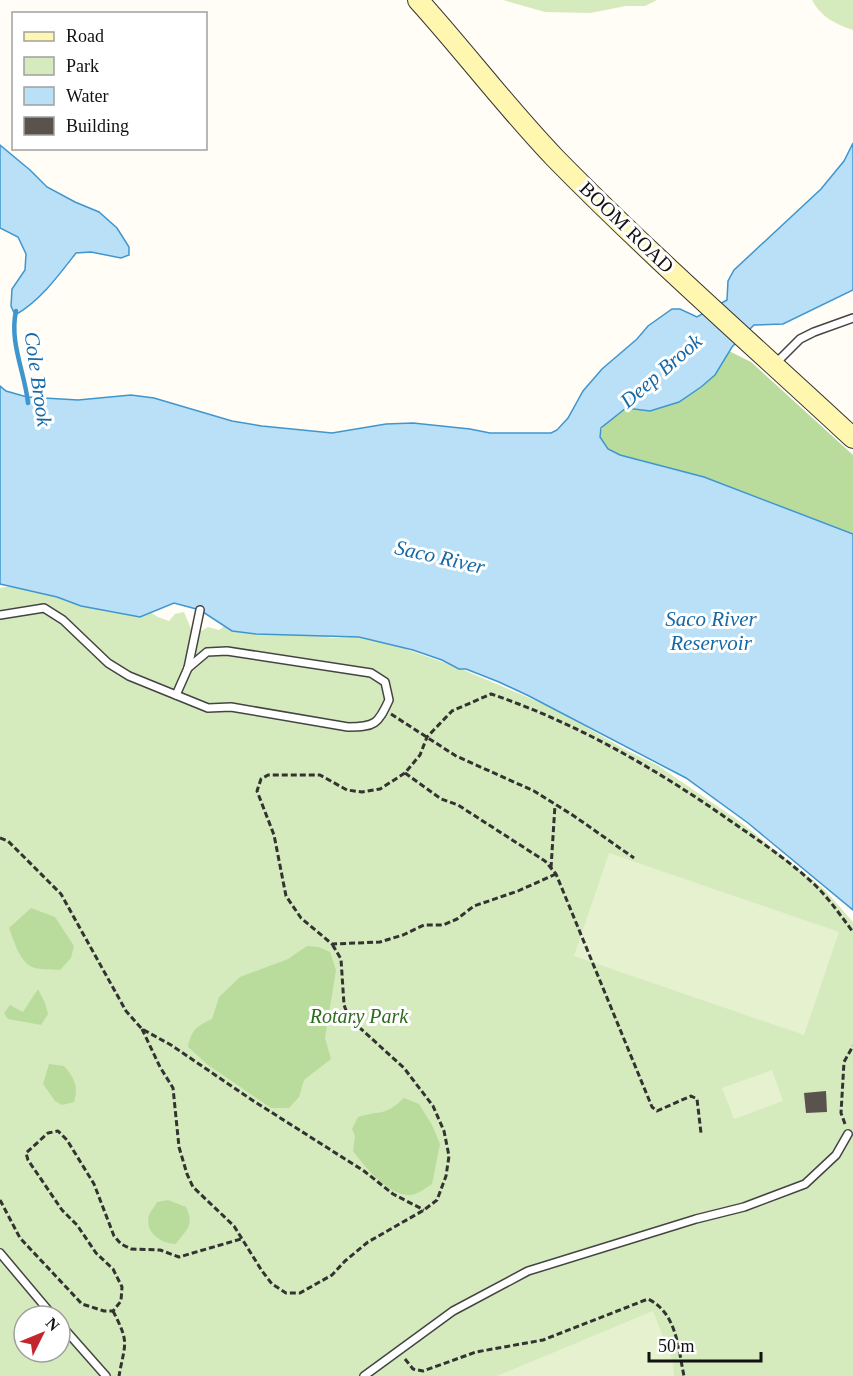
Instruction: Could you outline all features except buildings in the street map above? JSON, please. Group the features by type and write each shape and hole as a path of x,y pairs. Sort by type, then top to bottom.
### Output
{"street":[{"name":"BOOM ROAD","path":"418,0 539,141 681,278 853,438"}],"lane":[{"path":"771,362 800,339 853,318"},
{"path":"0,615 45,609 63,620 108,663 129,676 208,708 231,707 348,727 366,727 381,719 389,700 385,682 371,673 227,651 207,652 188,668"},
{"path":"176,695 188,668 200,610"},
{"path":"364,1376 453,1311 528,1271 696,1219 744,1207 806,1185 836,1155 848,1134"},
{"path":"0,1253 43,1304"},
{"path":"72,1338 106,1376"}],"path":[{"path":"0,838 8,841 61,894 126,1011 142,1029 173,1088 179,1147 193,1187 234,1226 262,1271 273,1284 286,1293 300,1293 332,1275 368,1242 424,1210 436,1200 446,1176 449,1156 444,1131 433,1106 404,1068 349,1018 344,1005 341,958 332,944 302,918 286,896 274,836 257,791 261,779 268,775 320,775 347,790 362,792 380,789 405,773 420,755 427,737 452,711 491,694 534,708 692,794 758,839 814,885 832,903 853,932"},
{"path":"384,711 456,756 534,791 634,858"},
{"path":"405,773 441,799 458,805 501,832 544,861 556,874 652,1107 657,1111 691,1096 697,1099 700,1133"},
{"path":"551,868 555,805"},
{"path":"332,944 380,942 424,925 443,925 458,919 474,906 518,891 556,874"},
{"path":"142,1029 171,1045 364,1171 393,1194 424,1210"},
{"path":"848,1134 841,1113 844,1062 853,1046"},
{"path":"113,1311 121,1301 122,1287 113,1269 96,1253 77,1225 62,1210 28,1160 26,1153 48,1133 58,1131 67,1140 94,1184 114,1236 121,1244 131,1248 160,1250 179,1257 242,1239"},
{"path":"0,1200 20,1238 82,1304 104,1311 113,1311"},
{"path":"399,1351 413,1369 423,1371 476,1352 543,1340 648,1299 660,1305 675,1329 684,1376"},
{"path":"113,1311 124,1333 126,1348 119,1376"}],"green space":[{"path":"503,0 657,0 645,6 626,6 590,13 545,12"},
{"path":"812,0 853,0 853,30 829,19"},
{"path":"729,351 751,362 853,455 853,534 704,477 620,455 608,449 600,437 603,428 613,417 626,408 650,411 701,387 715,375"},
{"name":"Rotary Park","path":"24,584 147,610 169,621 175,614 184,612 191,629 201,631 208,627 219,630 224,626 287,624 330,638 357,637 397,646 457,667 555,709 657,765 739,821 824,889 853,922 853,1376 0,1376 0,588"},
{"path":"609,853 839,932 804,1035 574,956"},
{"path":"31,908 55,917 74,946 71,958 60,970 30,966 18,951 9,928"},
{"path":"307,946 319,947 330,952 336,970 325,1038 331,1059 304,1080 299,1097 289,1108 271,1108 208,1065 188,1047 189,1041 195,1029 212,1019 219,997 240,977 288,959"},
{"path":"38,989 48,1014 41,1025 8,1019 4,1013 10,1005 23,1012"},
{"path":"49,1064 64,1066 70,1074 76,1087 74,1102 62,1105 55,1101 43,1084"},
{"path":"772,1070 783,1101 734,1119 722,1088"},
{"path":"404,1098 419,1104 440,1144 432,1184 415,1194 406,1195 388,1188 353,1151 355,1136 352,1129 358,1117 388,1110"},
{"path":"168,1200 186,1207 190,1219 188,1227 176,1244 160,1240 149,1227 149,1215 157,1202"},
{"path":"653,1311 673,1362 674,1376 497,1376"}],"water":[{"name":"Saco River Reservoir","path":"853,143 853,290 783,324 754,325 732,347 715,375 701,387 679,402 650,411 626,408 601,428 600,437 608,449 620,455 704,477 853,534 853,910 748,823 686,778 529,696 466,669 459,669 442,660 413,650 359,637 256,634 232,631 200,610 174,603 140,617 81,606 57,597 0,584 0,386 6,391 27,397 78,400 131,395 154,398 232,421 332,433 386,424 413,423 490,433 551,433 568,418 583,391 602,369 637,339 648,326 672,309 680,309 697,317 727,300 728,281 734,270 821,189 844,161"},
{"path":"0,145 47,187 99,212 117,228 129,247 129,255 121,258 91,252 76,253 41,295 15,315 11,306 12,289 25,270 26,254 18,237 0,228"}],"waterway":[{"name":"Cole Brook","path":"16,311 14,334 28,403"}],"water label":[{"name":"Deep Brook","path":"661,371"},
{"name":"Saco River","path":"440,557"}]}
